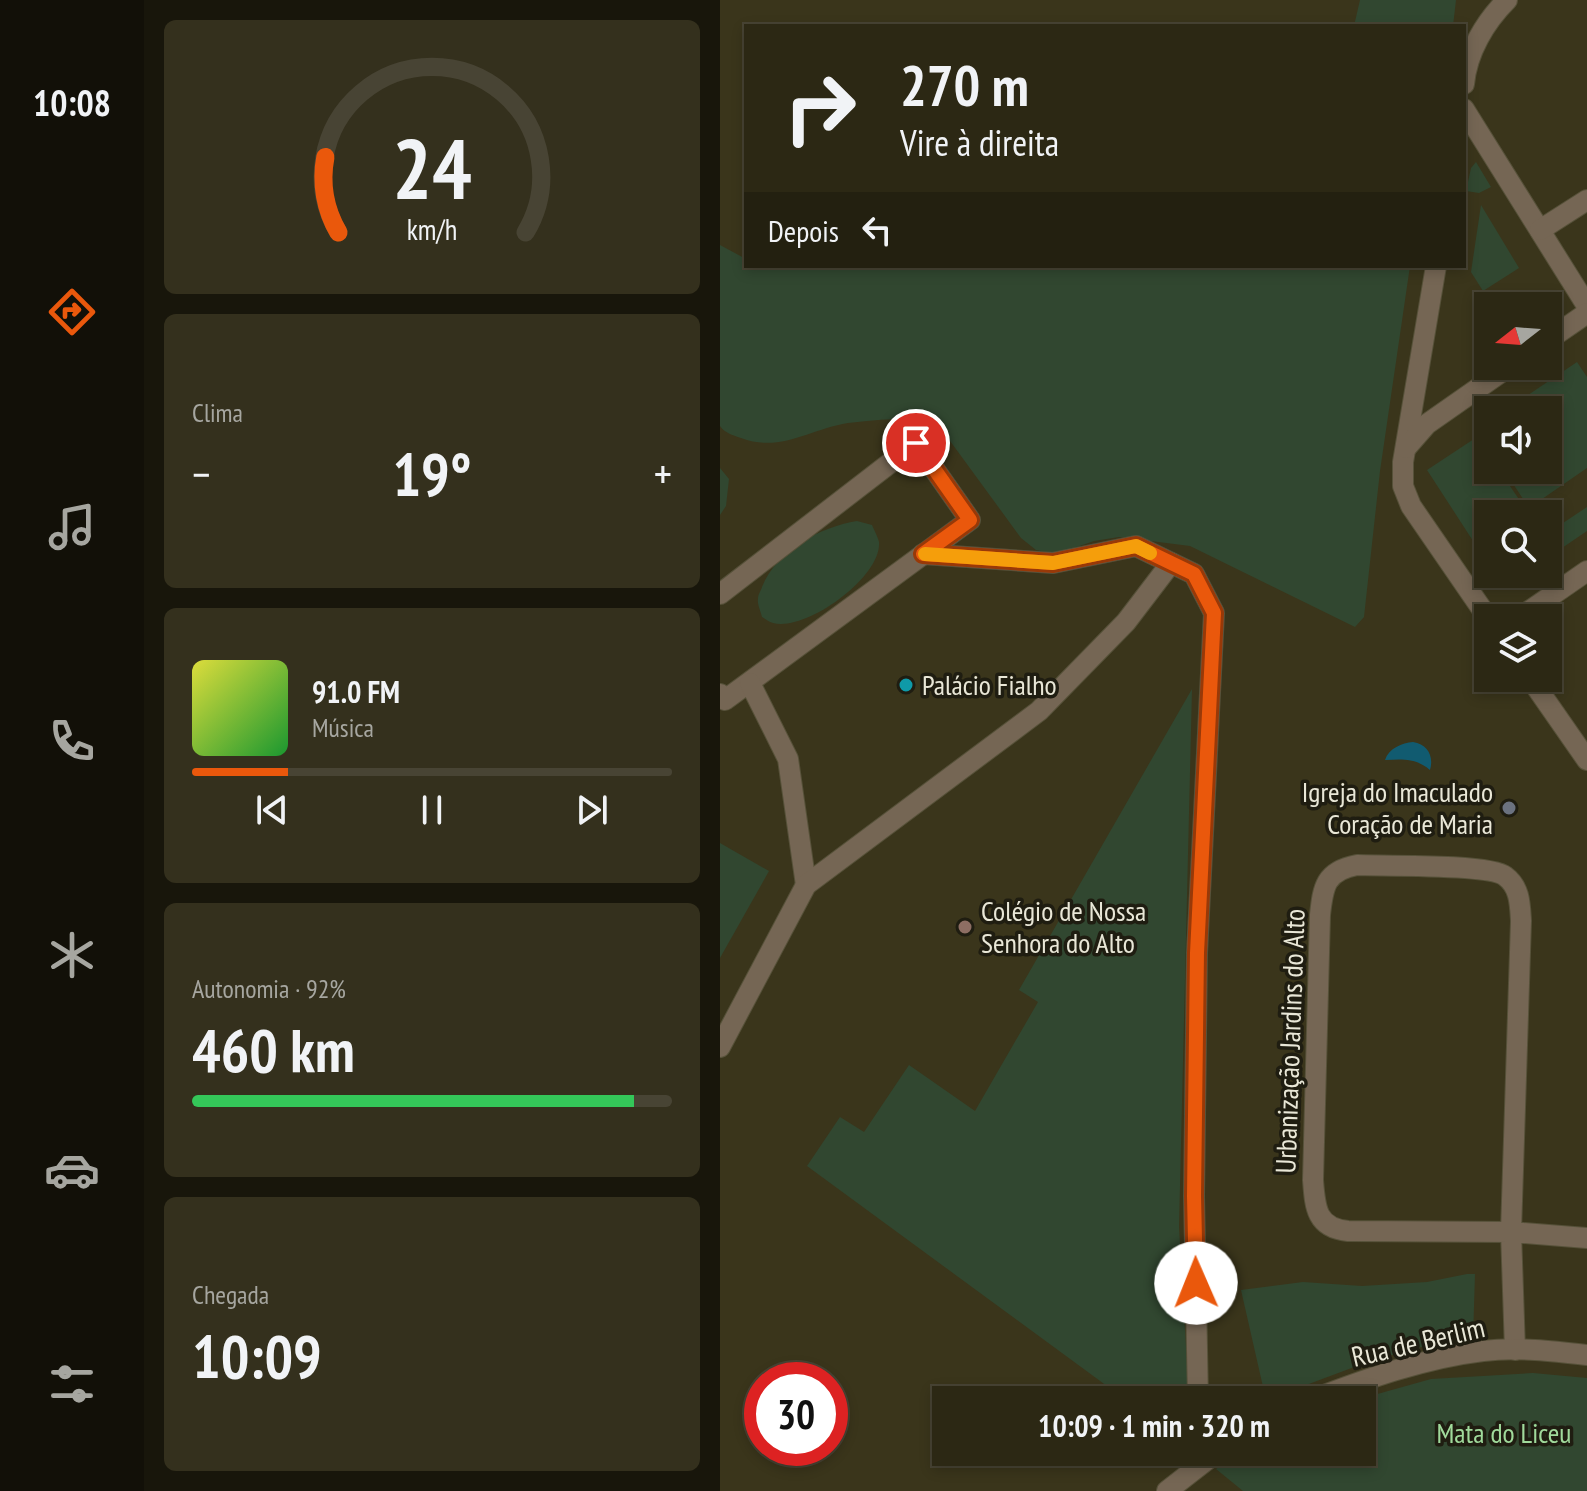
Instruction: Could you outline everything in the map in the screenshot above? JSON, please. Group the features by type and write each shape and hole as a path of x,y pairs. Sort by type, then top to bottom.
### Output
{"street":[{"path":"1466,69 1493,15 1507,0"},
{"path":"1466,112 1587,306"},
{"path":"1540,230 1587,200"},
{"path":"1436,268 1406,448 1403,486 1411,506 1478,604"},
{"path":"1562,330 1587,313"},
{"path":"1406,448 1427,424 1490,380"},
{"path":"1415,392 1430,406 1446,410"},
{"path":"720,594 916,443 970,520 750,683 725,700 720,694"},
{"path":"923,554 1053,563 1136,546 1194,574 1214,613 1197,953 1194,1196 1198,1386"},
{"path":"720,1047 806,885 1039,711 1126,622 1171,563"},
{"path":"1539,604 1587,571"},
{"path":"750,683 788,759 806,885"},
{"path":"1540,692 1587,760"},
{"name":"Urbanização Jardins do Alto","path":"1511,1232 1343,1231 1329,1227 1318,1214 1313,1180 1320,915 1325,886 1339,871 1357,865 1478,869 1500,873 1517,891 1521,921 1511,1232 1515,1350"},
{"path":"1511,1232 1587,1238"},
{"name":"Rua de Berlim","path":"1347,1386 1422,1363 1483,1351 1553,1351 1587,1355"},
{"path":"1167,1491 1197,1466"}],"green space":[{"path":"1360,0 1456,0 1453,24 1354,24"},
{"path":"1476,162 1491,187 1479,193 1466,191 1471,168"},
{"path":"1481,205 1519,268 1483,291 1471,272"},
{"path":"720,245 744,258 744,268 1410,268 1380,471 1364,617 1355,627 1190,546 1119,537 1050,553 1036,550 1021,538 934,419 848,423 769,443 738,437 720,426"},
{"path":"1577,362 1587,377 1587,468 1541,500 1524,500 1513,484 1562,484 1562,396 1527,396 1550,380 1562,380 1562,372"},
{"path":"1474,439 1474,484 1509,484 1519,500 1474,500 1474,542 1427,470"},
{"path":"720,468 729,479 726,506 720,515"},
{"path":"1587,507 1587,531 1562,548 1562,524"},
{"path":"857,521 872,525 879,542 877,556 855,585 822,611 804,619 787,624 773,623 762,617 758,596 778,562 801,542"},
{"path":"1192,689 1179,1227 1188,1386 1107,1386 807,1166 840,1117 864,1132 909,1065 975,1111 1038,1002 1019,990"},
{"path":"720,843 769,871 720,958"},
{"path":"1475,1274 1473,1339 1429,1345 1373,1360 1303,1386 1263,1386 1241,1290 1303,1282 1362,1286 1427,1282"},
{"name":"Mata do Liceu","path":"1533,1373 1587,1378 1587,1491 1243,1491 1216,1469 1221,1466 1376,1466 1376,1394 1431,1379"}],"water":[{"path":"1413,742 1423,745 1429,752 1430,770 1414,761 1385,760 1396,747"}],"slow traffic":[{"path":"925,554 1053,563 1136,546 1150,553"}],"place":[{"name":"Palácio Fialho","path":"906,685"},
{"name":"Igreja do Imaculado Coração de Maria","path":"1509,808"},
{"name":"Colégio de Nossa Senhora do Alto","path":"965,927"}],"route":[{"path":"916,443 970,520 923,554 1053,563 1136,546 1194,574 1214,613 1197,953 1196,1283"}]}
